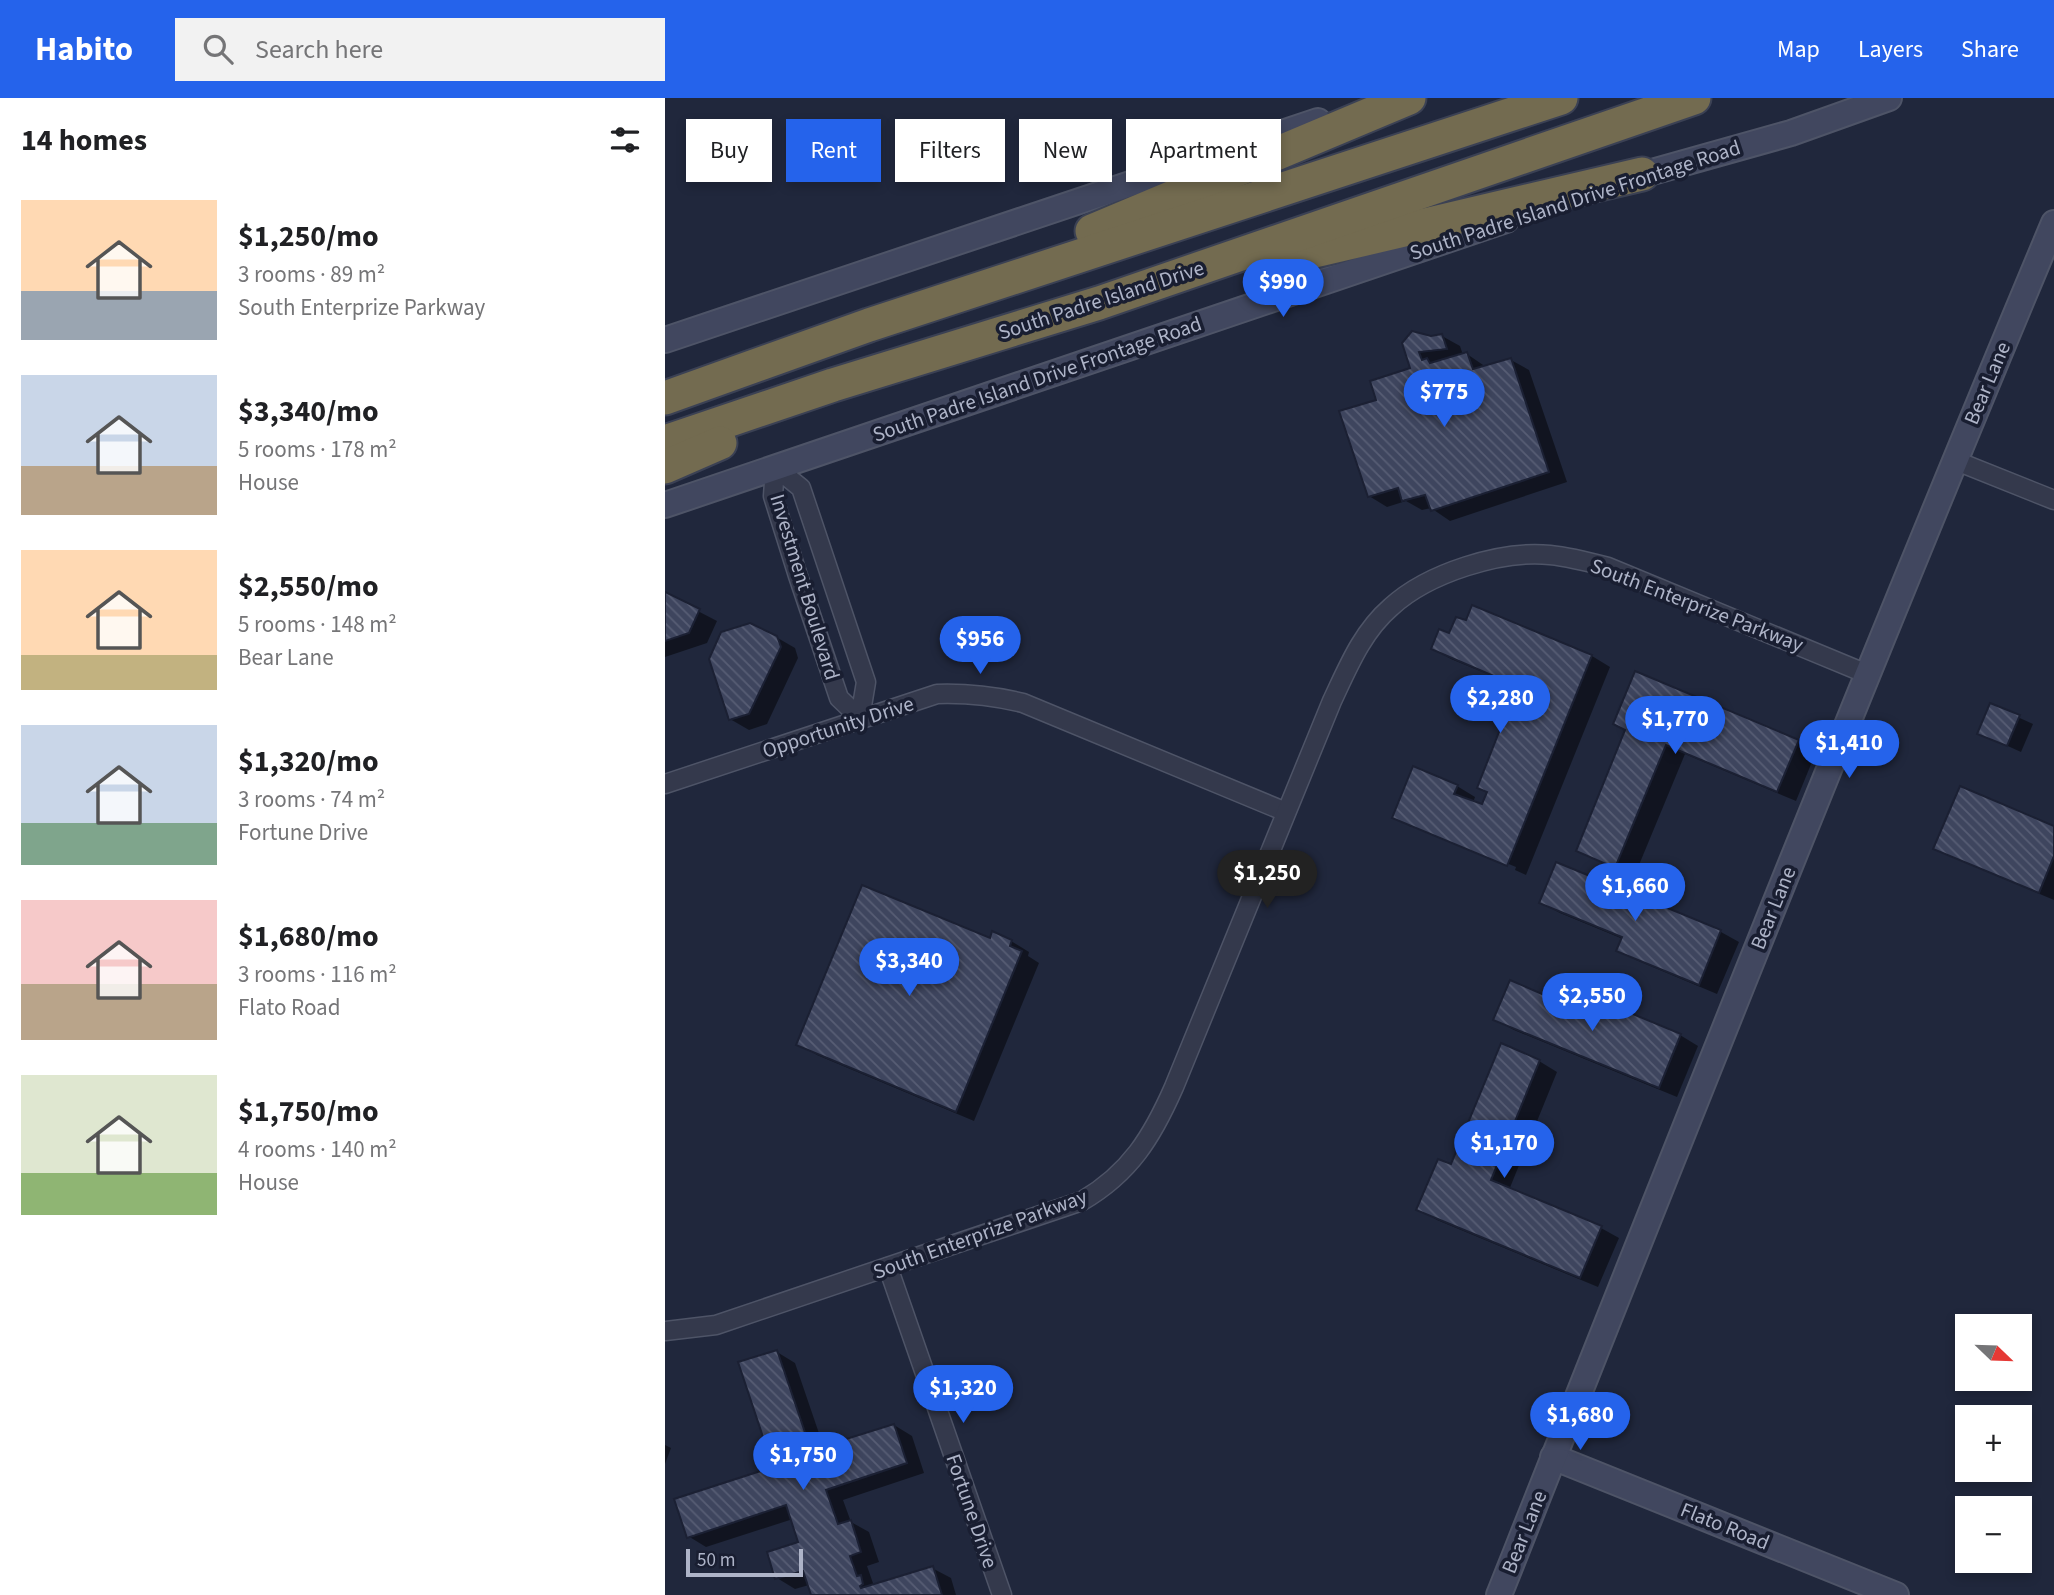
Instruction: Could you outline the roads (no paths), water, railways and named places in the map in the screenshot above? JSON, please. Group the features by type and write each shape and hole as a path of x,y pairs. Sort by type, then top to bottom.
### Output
{"highway":[{"path":"869,325 1409,98"},
{"path":"665,398 869,325 1561,98"},
{"name":"South Padre Island Drive","path":"665,442 833,385 1099,303 1694,98"},
{"path":"1099,303 1642,174"},
{"path":"665,467 696,456 833,385"}],"main road":[{"path":"665,340 1385,98"},
{"name":"South Padre Island Drive Frontage Road","path":"665,505 1642,174 1791,132 1889,98"},
{"name":"Bear Lane","path":"1499,1595 1867,674 2054,223"},
{"name":"Flato Road","path":"1553,1457 1896,1595"}],"street":[{"path":"1954,460 2054,500"},
{"name":"Investment Boulevard","path":"775,467 773,496 839,698 860,718"},
{"name":"Investment Boulevard","path":"775,467 801,488 866,681 860,718"},
{"name":"South Enterprize Parkway","path":"665,1331 716,1325 1082,1201 1105,1188 1127,1167 1143,1146 1170,1097 1336,691 1356,650 1391,606 1413,591 1437,578 1492,559 1523,554 1551,555 1608,568 1867,674"},
{"name":"Opportunity Drive","path":"665,784 937,694 967,693 999,697 1023,704 1286,812"},
{"name":"Fortune Drive","path":"888,1267 1002,1595"}]}
